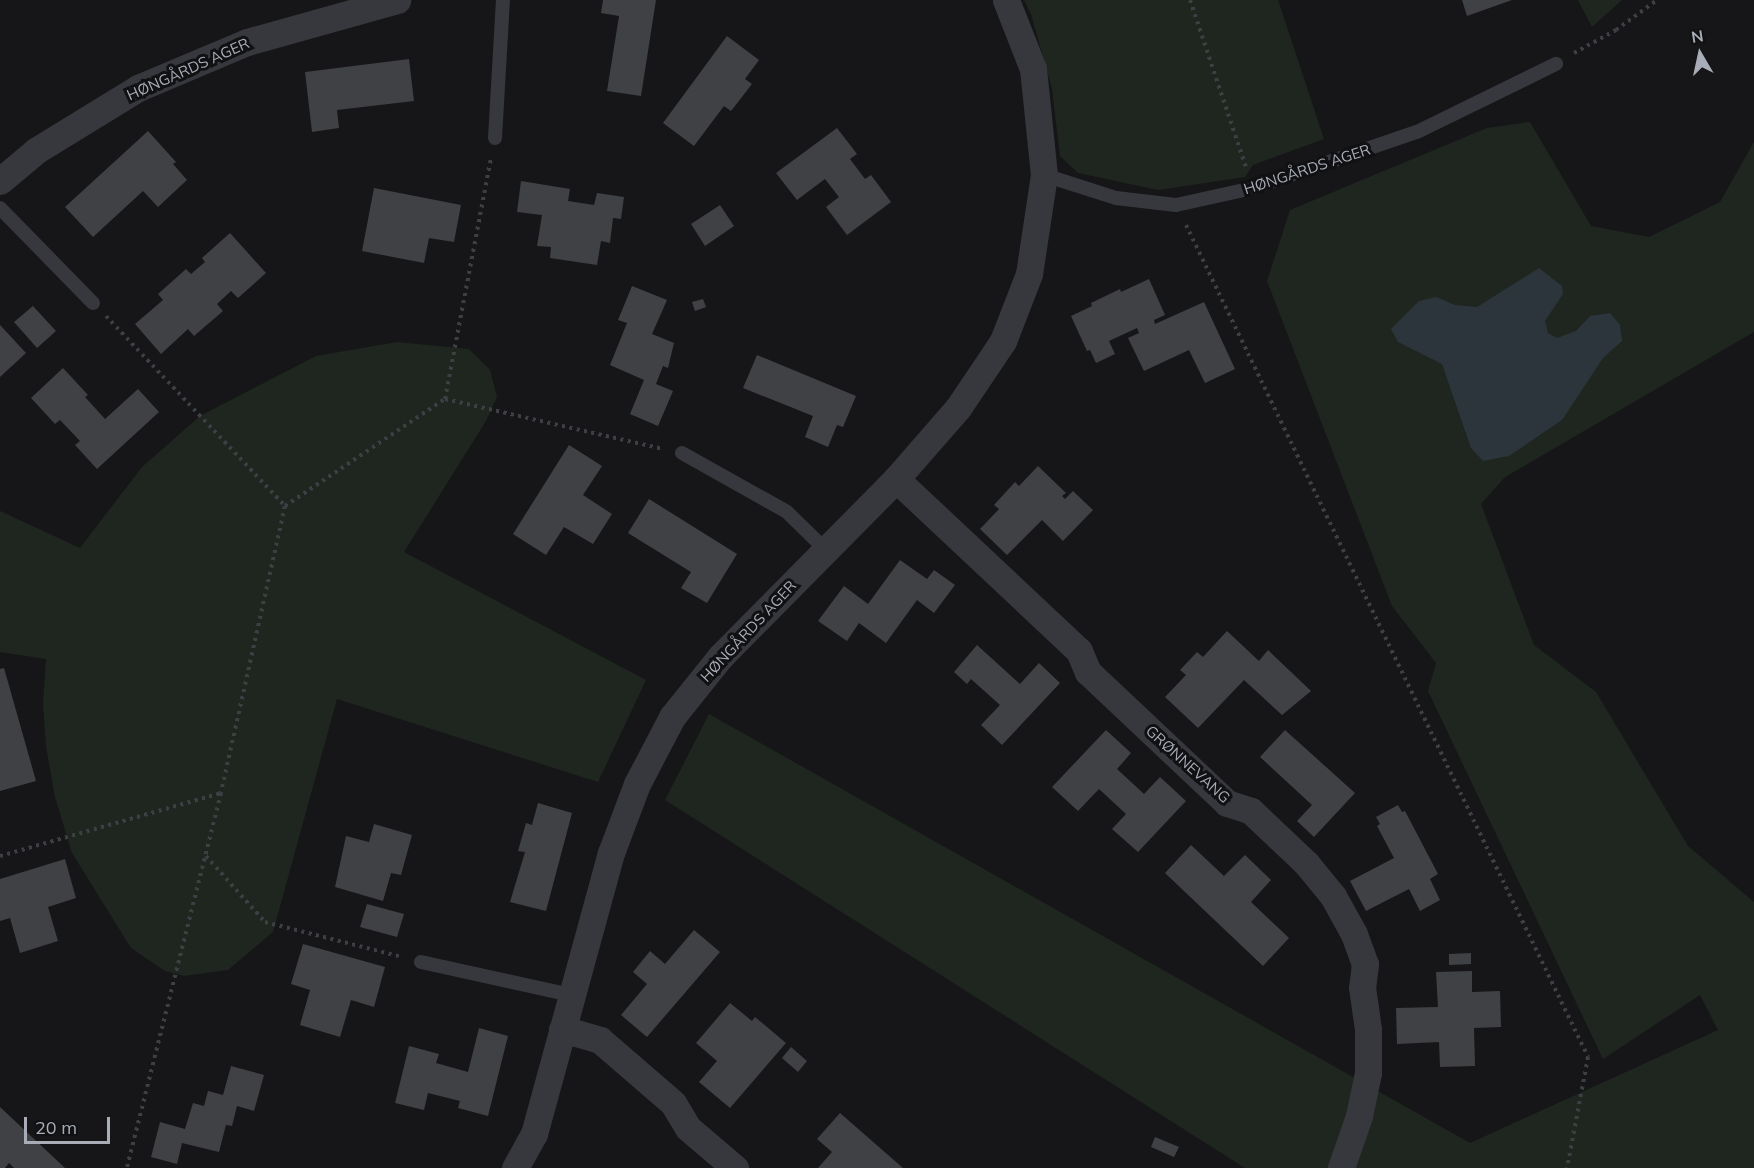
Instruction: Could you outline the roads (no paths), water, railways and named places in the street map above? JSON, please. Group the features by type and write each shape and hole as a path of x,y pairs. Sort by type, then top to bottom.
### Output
{"street":[{"name":"HØNGÅRDS AGER","path":"0,181 37,150 138,88 247,42 397,0"},
{"name":"HØNGÅRDS AGER","path":"515,1168 534,1134 611,853 637,784 672,717 720,657 896,479 958,408 1003,341 1029,274 1044,175 1033,69 1006,0"},
{"name":"GRØNNEVANG","path":"896,479 1079,651 1088,672 1227,803 1251,811 1306,863 1334,896 1354,934 1365,964 1362,987 1368,1029 1368,1073 1359,1116 1341,1168"},
{"path":"562,1029 600,1040 673,1103 688,1128 735,1168"}],"lane":[{"path":"495,138 503,0"},
{"name":"HØNGÅRDS AGER","path":"1044,175 1116,198 1176,205 1253,188 1417,132 1556,64"},
{"path":"0,208 93,303"},
{"path":"682,453 786,512 826,550"},
{"path":"420,962 571,995"}]}
